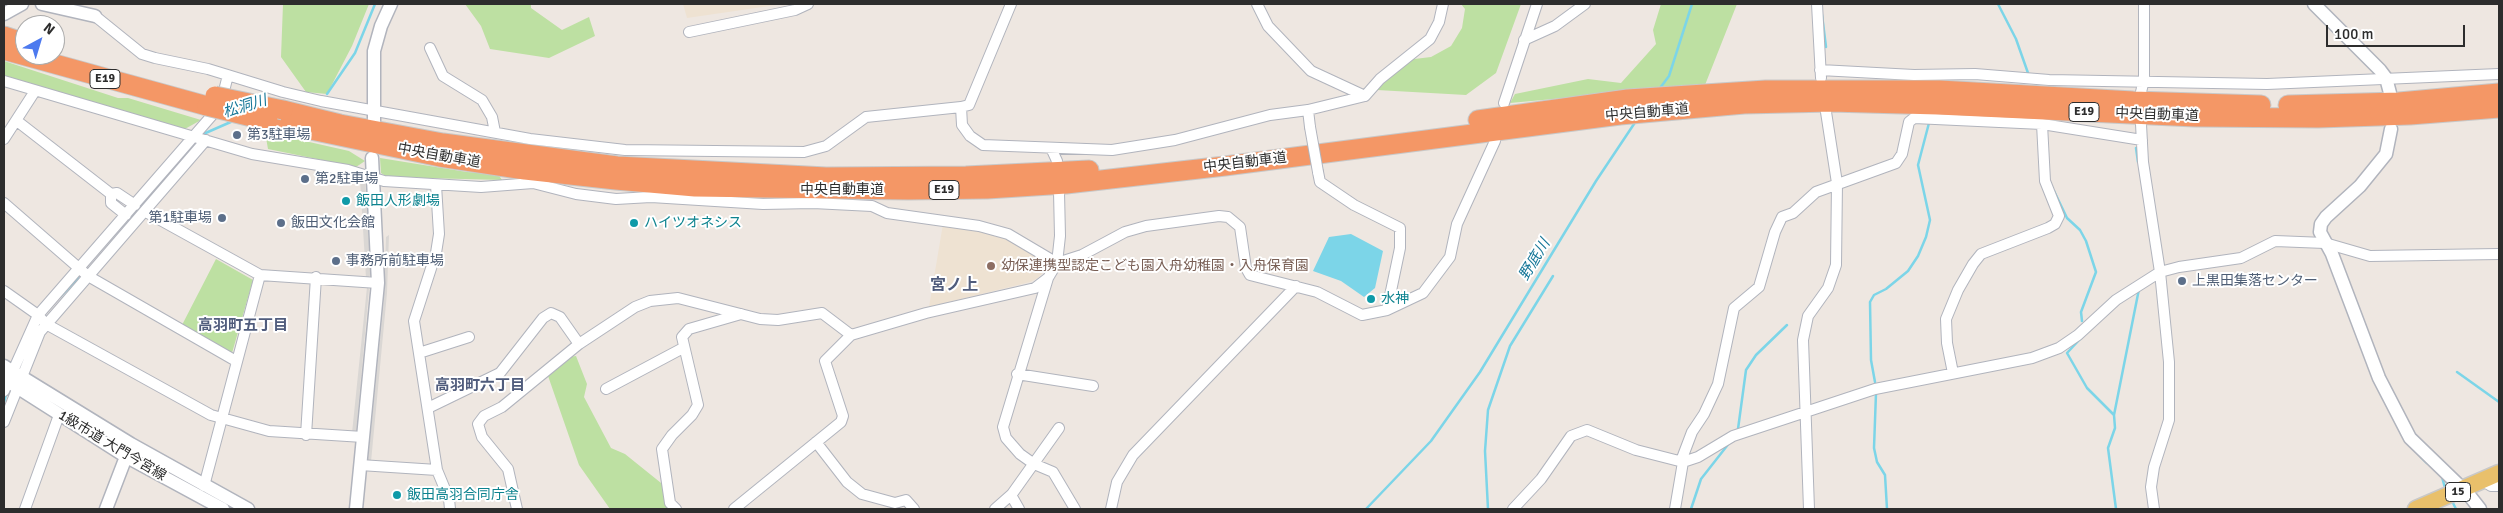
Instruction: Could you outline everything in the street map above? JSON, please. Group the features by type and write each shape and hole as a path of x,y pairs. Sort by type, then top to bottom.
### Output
{"highway":[{"name":"中央自動車道","path":"4,50 276,115 440,157 561,174 695,187 888,191 987,189 1066,184 1225,166 1624,107 1674,103 1766,90 1854,88 1939,90 2133,101 2299,105 2399,102 2499,93"},
{"name":"中央自動車道","path":"65,56 211,101"},
{"name":"中央自動車道","path":"1674,103 1831,102 1947,105 2195,117 2318,118 2410,116 2499,108"}],"main road":[{"name":"15","path":"2416,509 2499,473"}],"street":[{"path":"4,14 22,4"},
{"path":"42,4 94,16 142,54 228,75 302,96 530,139 625,150 804,152 826,146 866,118 961,108 969,104 1011,4"},
{"path":"374,124 372,108 374,51 391,4"},
{"path":"689,32 795,10 808,4"},
{"path":"1257,4 1268,26 1311,71 1366,96"},
{"path":"961,108 962,125 970,136 984,145 1112,150 1176,140 1270,115 1308,110 1366,96 1380,79 1430,39 1439,22 1443,4"},
{"path":"1504,103 1537,4"},
{"path":"1524,40 1555,26 1585,4"},
{"path":"1817,4 1821,74 1975,74 2049,80 2144,80 2267,84 2499,74"},
{"path":"2141,92 2144,80 2144,4"},
{"path":"2314,4 2380,70 2386,78 2390,93"},
{"path":"430,48 443,76 482,100 492,117 495,132"},
{"path":"4,422 10,379 38,315 214,113 221,102 228,75"},
{"path":"4,81 191,138 206,140 252,154 348,170 372,178 436,185 481,187 533,183 576,194 616,199 651,197 763,204 813,203 872,206 887,213 979,226 1008,234 1057,263"},
{"path":"4,139 35,91"},
{"path":"1308,110 1320,182 1347,200 1400,228 1400,248 1387,310"},
{"path":"1809,509 1804,333 1808,316 1828,288 1836,265 1837,183 1826,112"},
{"path":"1675,509 1682,462 1692,432 1704,414 1718,384 1734,308 1759,287 1775,232 1782,217 1793,213 1816,192 1896,163 1902,154 1909,122 1914,118 2042,124 2142,140"},
{"path":"17,121 111,194 110,203 143,216 260,275 316,277 378,283"},
{"path":"1953,373 1946,319 1954,298 1973,264 1981,254 2048,228 2055,224 2059,216 2045,181 2042,124"},
{"path":"2140,124 2160,272 2169,362 2169,420 2154,467 2151,487 2154,509"},
{"path":"2391,129 2386,154 2360,186 2321,224 2320,232 2332,254 2379,378 2410,438 2463,489 2480,509"},
{"path":"10,379 46,324 143,216 206,140"},
{"path":"1057,263 1082,254 1124,232 1146,226 1219,216 1232,219 1240,227 1246,268 1250,275 1318,292 1362,315 1387,310 1423,294 1450,257 1457,224 1495,141"},
{"path":"1051,148 1056,161"},
{"path":"356,509 378,283 372,158"},
{"path":"436,185 439,234 436,253 414,321 437,470 449,499 450,509"},
{"path":"1059,192 1060,236 1057,263 1048,278 1017,374 1003,427 1006,438 1020,454 1034,464 1053,472 1075,509"},
{"path":"4,202 88,276 236,361"},
{"path":"1513,509 1541,479 1570,436 1587,430 1636,450 1682,462 1698,457 1733,436 1875,389 2032,358 2059,348 2078,335 2116,300 2160,272 2179,267 2240,258 2275,241 2325,243 2370,256 2499,254"},
{"path":"204,486 260,275"},
{"path":"306,435 316,277"},
{"path":"734,509 841,422 843,416 824,362 851,335 926,314 1036,288 1048,278"},
{"path":"1114,509 1117,482 1133,455 1296,286"},
{"path":"4,291 38,315 46,324 222,420 269,431 306,435 363,437"},
{"path":"517,509 508,469 482,437 478,424 484,416 502,407 579,344 635,307 650,300 678,298 742,314 778,320 822,313 837,322 851,335"},
{"path":"428,408 500,373 543,318 552,313 560,317 579,344"},
{"path":"676,509 670,503 662,450 675,431 692,415 698,405 683,348 682,337 689,330 742,314"},
{"path":"419,353 469,337"},
{"path":"606,389 683,348"},
{"path":"1017,374 1093,386"},
{"path":"10,379 248,509"},
{"name":"1級市道 大門今宮線","path":"10,379 59,414 125,456 223,509"},
{"path":"25,509 59,414"},
{"path":"995,509 1011,495 1059,428"},
{"path":"816,442 847,482 862,494 895,503 906,500 914,509"},
{"path":"106,509 131,444"},
{"path":"360,465 437,470"},
{"path":"2482,481 2491,486 2499,486"},
{"path":"1011,495 1019,509"}],"shaded area":[{"path":"683,4 783,4 687,18"},
{"path":"360,179 365,179 371,275 366,278"},
{"name":"幼保連携型認定こども園入舟幼稚園・入舟保育園","path":"943,224 1008,238 1048,261 1045,270 1038,278 1030,282 929,307"},
{"path":"389,235 387,293 371,462 368,461 384,301 386,237"},
{"path":"367,287 369,289 356,432 352,433"}],"green space":[{"path":"283,4 369,4 352,46 327,94 306,92 281,57"},
{"path":"465,4 531,4 531,8 562,30 589,17 595,36 549,58 490,49 481,26"},
{"path":"1461,4 1521,4 1496,73 1466,95 1377,90 1406,60 1431,57 1451,46 1462,28 1465,9"},
{"path":"1661,4 1737,4 1705,85 1510,103 1515,94 1588,79 1621,83 1656,44 1653,30"},
{"path":"4,61 118,98 128,98 201,120 183,130 4,77"},
{"path":"265,132 349,151 365,161 356,167 268,149"},
{"path":"380,158 467,172 498,174 502,180 387,177 381,173"},
{"path":"216,259 253,280 232,353 182,325"},
{"path":"576,356 587,384 584,397 611,448 625,454 666,487 669,509 610,509 579,465 547,373 569,357"}],"water":[{"path":"1351,234 1383,251 1375,288 1364,297 1341,281 1313,271 1329,237"}],"waterway":[{"name":"松洞川","path":"327,94 355,53 375,4"},
{"name":"野底川","path":"1660,88 1669,76 1692,4"},
{"path":"1998,4 2016,39 2028,73"},
{"path":"1822,15 1826,47"},
{"name":"松洞川","path":"201,135 233,121"},
{"name":"野底川","path":"1366,509 1431,441 1480,372 1596,181 1636,121"},
{"path":"1875,382 1871,360 1870,302 1874,295 1886,289 1908,271 1918,256 1926,237 1930,220 1918,165 1929,123"},
{"path":"2136,148 2138,162"},
{"name":"松洞川","path":"164,181 190,149"},
{"path":"2054,191 2067,218 2080,230 2086,241 2096,272 2081,312 2082,321"},
{"path":"1488,509 1485,451 1488,410 1510,346 1553,276"},
{"name":"松洞川","path":"60,297 78,278"},
{"path":"2114,415 2139,289"},
{"path":"1738,429 1746,370 1756,355 1787,325"},
{"path":"2081,338 2067,353 2087,388 2114,415 2115,428 2108,448 2116,509"},
{"path":"2457,372 2499,402"},
{"path":"1876,393 1874,448 1877,462 1885,475 1887,509"},
{"name":"松洞川","path":"4,402 6,395"},
{"path":"1691,509 1701,479 1730,442"},
{"path":"2421,457 2427,463"},
{"path":"2442,477 2445,488"},
{"path":"2453,503 2456,509"}],"place":[{"name":"第3駐車場","path":"237,135"},
{"name":"第2駐車場","path":"305,179"},
{"name":"飯田人形劇場","path":"346,201"},
{"name":"第1駐車場","path":"222,218"},
{"name":"飯田文化会館","path":"281,223"},
{"name":"ハイツオネシス","path":"634,223"},
{"name":"事務所前駐車場","path":"336,261"},
{"name":"幼保連携型認定こども園入舟幼稚園・入舟保育園","path":"991,266"},
{"name":"上黒田集落センター","path":"2182,281"},
{"name":"水神","path":"1371,299"},
{"name":"飯田高羽合同庁舎","path":"397,495"}],"district":[{"name":"宮ノ上","path":"954,286"},
{"name":"高羽町五丁目","path":"243,326"},
{"name":"高羽町六丁目","path":"480,386"}]}
